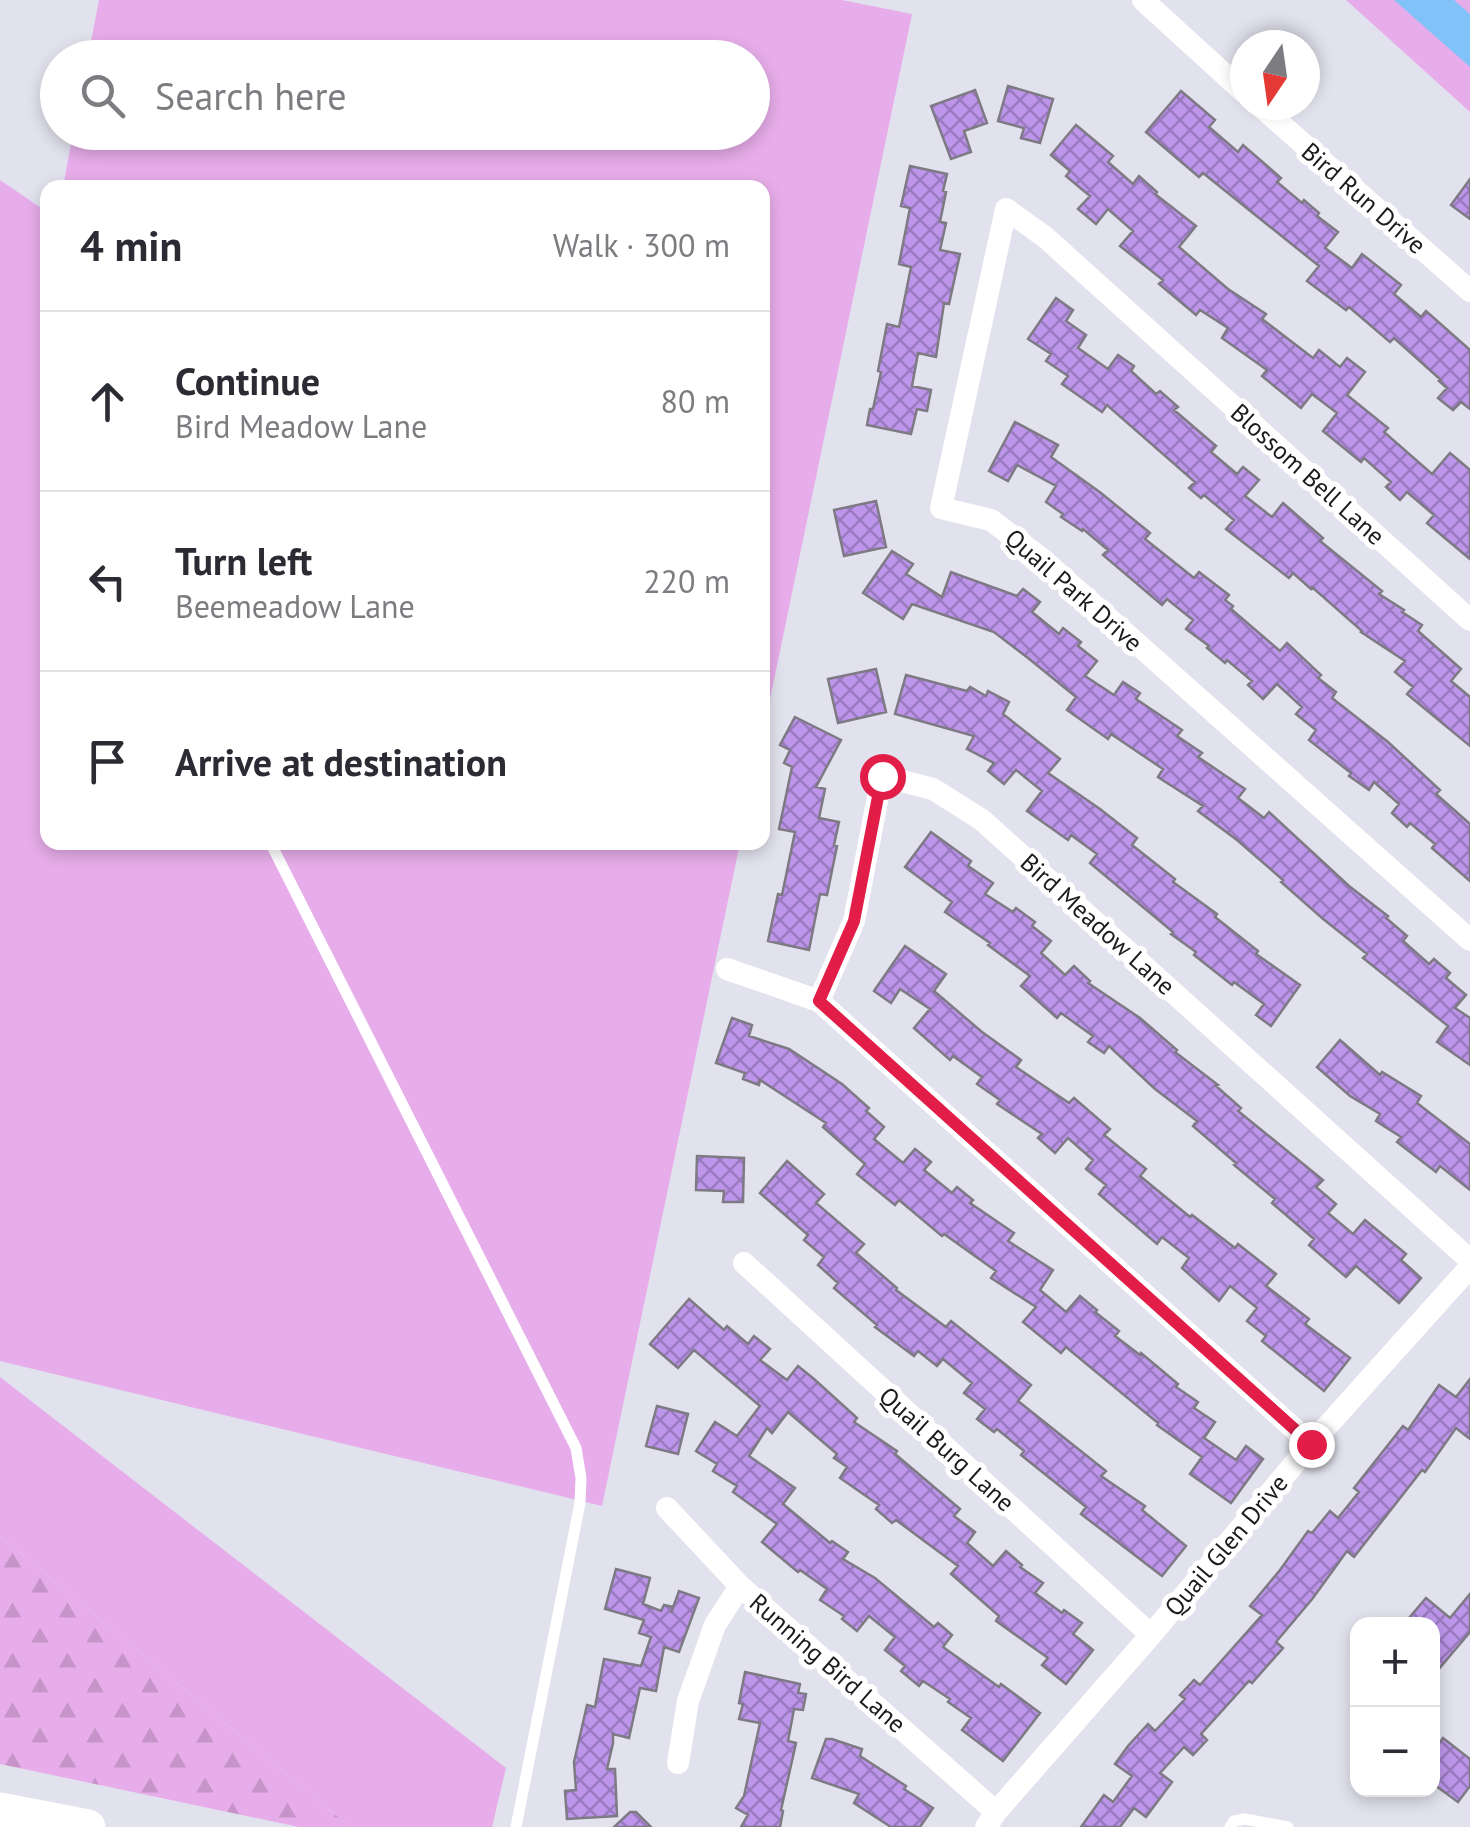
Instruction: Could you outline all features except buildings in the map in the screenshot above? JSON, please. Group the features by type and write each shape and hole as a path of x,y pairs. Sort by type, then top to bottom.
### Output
{"main road":[{"path":"0,1810 88,1827"}],"street":[{"path":"1143,0 1230,79"},
{"name":"Bird Run Drive","path":"1276,120 1470,291"},
{"name":"Quail Park Drive","path":"1145,327 1045,237 1006,209 940,508 992,520 1042,558 1470,940"},
{"name":"Blossom Bell Lane","path":"1145,327 1470,620"},
{"name":"Bird Meadow Lane","path":"819,1001 854,921 882,776 933,789 982,820 1470,1264"},
{"path":"727,969 819,1001 1311,1444"},
{"name":"Quail Burg Lane","path":"744,1263 1151,1635"},
{"name":"Quail Glen Drive","path":"991,1819 1470,1264"},
{"name":"Running Bird Lane","path":"667,1508 740,1586 991,1819"},
{"path":"678,1763 688,1701 715,1625 740,1586"}],"lane":[{"path":"274,850 576,1448 580,1503 516,1827"},
{"path":"1230,1827 1234,1821 1245,1819 1288,1827"}],"green space":[{"path":"99,0 842,0 912,14 770,699 770,180 64,180 70,150 770,150 770,40 91,40"},
{"path":"1346,0 1470,0 1470,112"},
{"path":"0,180 40,207 40,850 739,850 602,1506 0,1361"},
{"path":"0,1377 506,1768 492,1827 350,1827 0,1536"},
{"path":"0,1536 350,1827 299,1827 0,1764"}],"water":[{"path":"1394,0 1454,0 1470,14 1470,67"}],"route":[{"path":"882,776 854,921 819,1001 1311,1444"}]}
